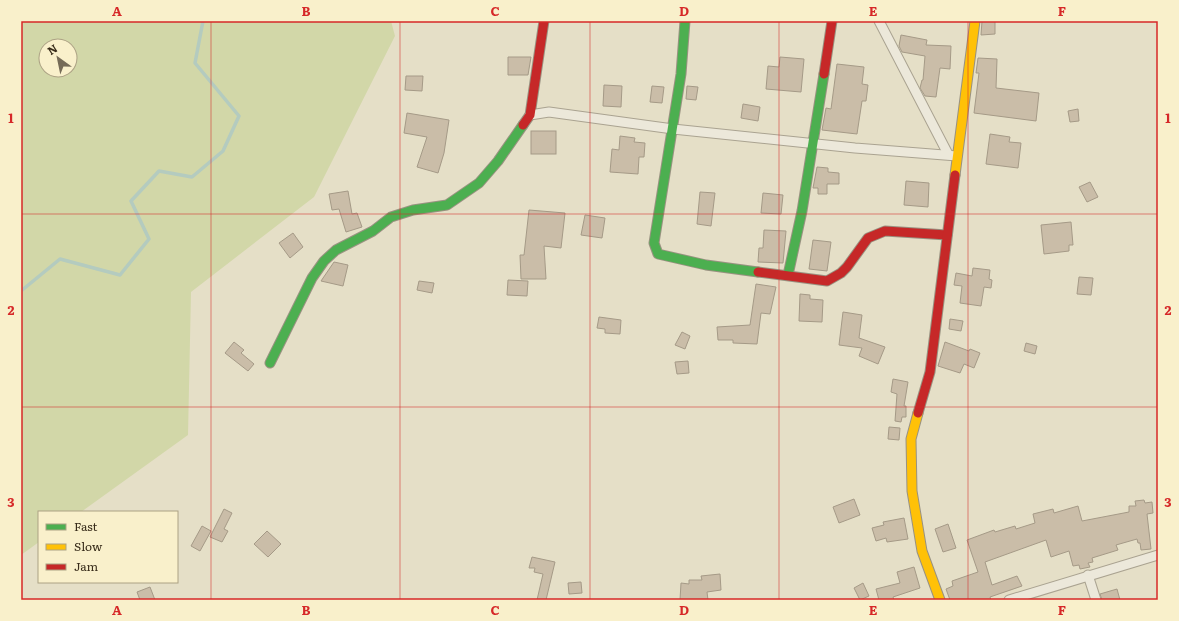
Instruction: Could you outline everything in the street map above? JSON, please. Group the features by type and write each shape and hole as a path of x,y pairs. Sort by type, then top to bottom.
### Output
{"street":[{"path":"270,363 312,278 324,260 336,250 372,231 391,217 413,210 447,205 479,183 498,162 530,115 544,21"},
{"path":"685,21 681,74 654,243 658,254 706,265 827,281 841,273 861,244 875,233 885,230 947,235"},
{"path":"788,275 802,211 814,143 832,21"},
{"path":"879,21 952,155"},
{"path":"940,600 922,551 912,491 911,439 930,372 947,235 952,155 975,21"},
{"path":"530,115 549,112 673,129 952,155"},
{"path":"1009,600 1158,555"},
{"path":"1088,575 1096,600"}],"green space":[{"path":"21,21 391,21 395,36 314,197 191,292 188,435 82,511 38,511 38,543 21,555"}],"building":[{"path":"982,21 995,21 995,34 981,35"},
{"path":"901,35 927,40 926,45 951,46 950,69 940,68 936,97 925,96 920,88 923,80 925,56 902,52 899,46"},
{"path":"508,57 531,57 528,75 508,75"},
{"path":"780,57 804,59 801,92 766,89 768,66 779,67"},
{"path":"978,58 997,59 996,88 1039,93 1036,121 974,113 979,73 976,73"},
{"path":"837,64 864,67 862,84 868,85 866,101 862,101 857,134 822,130 826,108 831,109"},
{"path":"406,76 423,76 422,91 405,90"},
{"path":"604,85 622,86 621,107 603,106"},
{"path":"652,86 664,87 662,103 650,102"},
{"path":"687,86 698,87 696,100 686,99"},
{"path":"743,104 760,107 758,121 741,118"},
{"path":"1078,109 1079,121 1070,122 1068,111"},
{"path":"407,113 449,120 444,153 438,173 417,167 427,137 404,133"},
{"path":"531,131 556,131 556,154 531,154"},
{"path":"990,134 1010,137 1009,142 1021,143 1018,168 986,164"},
{"path":"620,136 635,138 634,142 645,143 644,157 639,157 638,174 610,172 612,149 619,150"},
{"path":"817,167 828,168 828,172 839,173 839,184 827,184 827,194 818,194 818,188 813,188"},
{"path":"906,181 929,183 928,207 904,205"},
{"path":"1090,182 1098,197 1087,202 1079,187"},
{"path":"348,191 352,214 357,213 362,227 346,232 339,209 332,210 329,194"},
{"path":"700,192 715,193 711,226 697,224"},
{"path":"763,193 783,195 781,214 761,213"},
{"path":"529,210 565,213 561,248 544,246 546,279 521,279 520,255 524,255"},
{"path":"585,215 605,218 602,238 581,235"},
{"path":"1071,222 1073,245 1069,245 1069,251 1044,254 1041,225"},
{"path":"764,230 786,231 783,263 758,262 759,248 763,248"},
{"path":"293,233 303,247 290,258 279,243"},
{"path":"813,240 831,242 827,271 809,269"},
{"path":"334,262 348,265 343,286 321,281"},
{"path":"973,268 990,270 989,279 992,280 991,288 984,287 981,306 960,303 962,286 954,285 956,273 972,276"},
{"path":"1079,277 1093,278 1091,295 1077,294"},
{"path":"508,280 528,281 527,296 507,295"},
{"path":"419,281 434,283 432,293 417,290"},
{"path":"756,284 776,287 770,314 761,313 757,344 733,343 733,340 718,340 717,327 750,325"},
{"path":"800,294 810,295 810,299 823,300 822,322 799,321"},
{"path":"843,312 862,315 859,338 885,347 878,364 859,356 862,348 839,345"},
{"path":"599,317 621,320 620,334 605,333 605,329 597,328"},
{"path":"950,319 963,321 961,331 949,329"},
{"path":"682,332 690,336 685,349 675,345"},
{"path":"234,342 244,350 241,353 254,364 248,371 225,353"},
{"path":"945,342 969,351 970,349 980,353 974,368 964,364 960,373 938,366"},
{"path":"1026,343 1037,346 1035,354 1024,351"},
{"path":"688,361 689,373 677,374 675,362"},
{"path":"893,379 908,382 904,406 906,406 906,417 902,417 901,422 895,421 897,394 891,392"},
{"path":"889,427 900,428 899,440 888,439"},
{"path":"854,499 860,515 839,523 833,507"},
{"path":"1144,500 1145,503 1152,502 1153,513 1147,514 1151,549 1141,550 1140,543 1138,543 1137,539 1116,545 1118,550 1092,558 1093,562 1088,563 1090,567 1080,569 1079,565 1073,566 1069,551 1051,557 1046,540 985,562 992,585 1017,576 1022,586 990,597 991,600 950,600 946,589 953,586 952,581 978,572 967,540 994,530 995,532 1015,526 1016,529 1035,523 1033,514 1053,509 1054,513 1078,506 1082,521 1129,512 1129,506 1136,506 1135,501"},
{"path":"224,509 232,513 224,529 228,531 222,542 210,537"},
{"path":"904,518 908,539 887,542 886,538 876,541 872,528 884,525 883,522"},
{"path":"948,524 956,548 943,552 935,529"},
{"path":"202,526 211,531 200,551 191,546"},
{"path":"267,531 281,544 268,557 254,544"},
{"path":"532,557 555,562 546,600 537,600 543,574 534,572 535,568 529,568"},
{"path":"914,567 920,588 893,597 894,600 879,600 876,589 900,583 897,572"},
{"path":"720,574 721,590 707,592 708,600 680,600 681,583 689,584 689,580 702,580 701,576"},
{"path":"581,582 582,593 569,594 568,583"},
{"path":"863,583 869,596 860,600 854,588"},
{"path":"150,587 155,600 140,600 137,592"},
{"path":"1117,589 1120,600 1102,600 1100,594"}],"waterway":[{"path":"21,291 60,259 120,275 149,239 131,201 159,171 192,177 223,151 239,116 195,63 203,21"}],"traffic: fast":[{"path":"685,21 681,74 654,243 658,254 706,265 758,272"},
{"path":"788,275 802,211 824,74"},
{"path":"270,363 312,278 324,261 336,250 373,231 391,217 413,210 447,205 479,183 498,161 523,125"}],"traffic: slow":[{"path":"955,175 975,21"},
{"path":"918,413 911,439 912,491 922,551 940,600"}],"traffic: jam":[{"path":"523,125 530,115 544,21"},
{"path":"824,74 832,21"},
{"path":"918,413 930,372 955,175"},
{"path":"758,272 827,281 841,273 847,267 868,238 885,231 947,235"}]}
